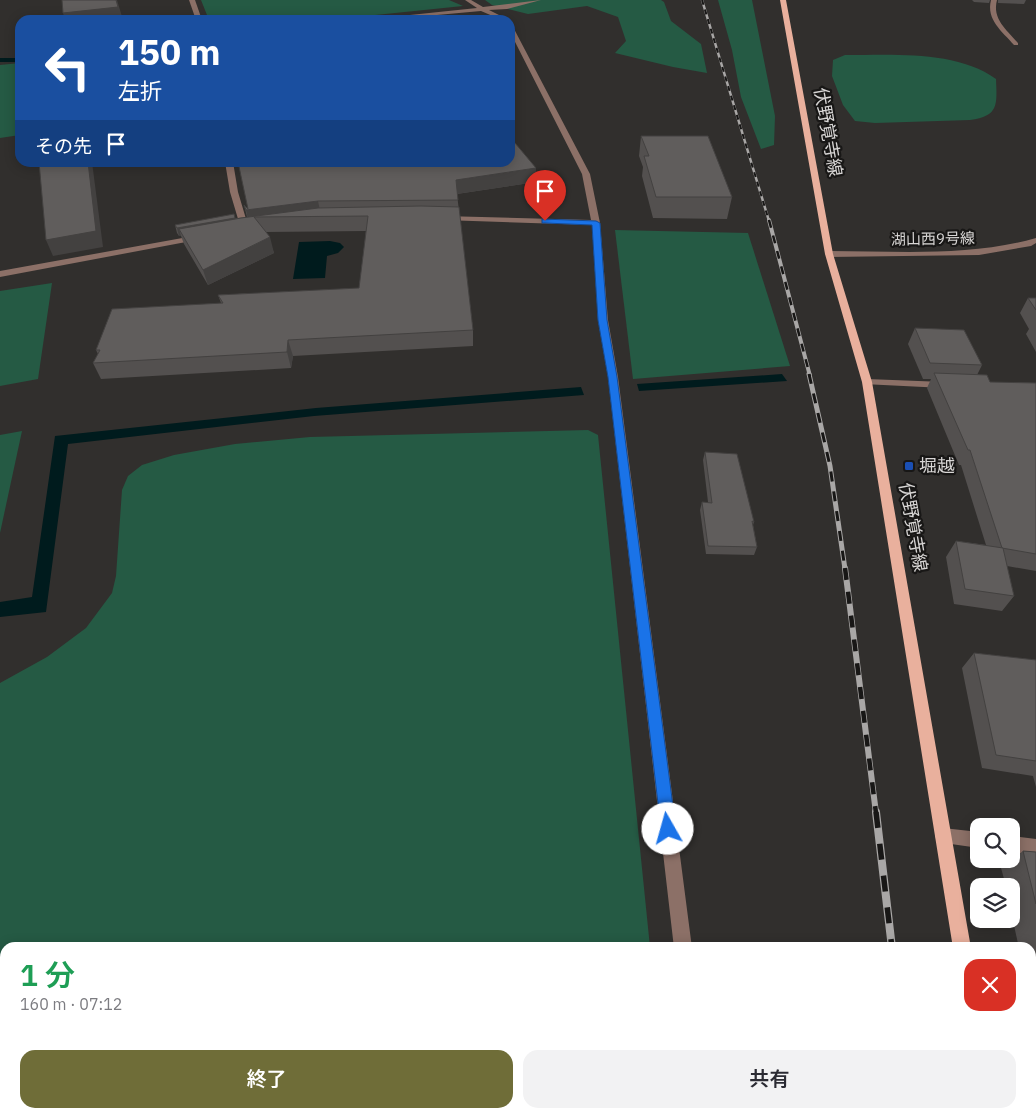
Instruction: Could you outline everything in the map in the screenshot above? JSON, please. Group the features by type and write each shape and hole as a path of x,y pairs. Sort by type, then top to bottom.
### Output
{"main road":[{"name":"伏野覚寺線","path":"783,0 829,254 866,382 961,942"}],"street":[{"path":"192,0 198,15"},
{"path":"468,0 495,15"},
{"path":"419,15 517,5 538,0"},
{"path":"994,0 992,8 994,19 1016,44"},
{"path":"515,37 586,174 596,223 603,320 613,377 682,942"},
{"path":"230,167 234,192 245,229"},
{"path":"431,217 596,223"},
{"path":"235,231 254,228"},
{"path":"0,274 206,236"},
{"name":"湖山西9号線","path":"829,254 979,252 1028,244 1036,240"},
{"path":"866,382 956,385"},
{"path":"943,836 970,839"},
{"path":"1020,845 1036,847"}],"green space":[{"path":"201,0 449,0 463,6 376,15 207,15"},
{"path":"485,0 661,0 664,2 671,21 701,44 707,73 615,53 626,41 618,17 587,6 528,14 492,5"},
{"path":"718,0 752,0 775,116 774,145 761,149 741,97 732,50"},
{"path":"845,55 924,56 963,63 996,79 996,102 994,108 986,116 970,120 875,123 855,121 843,105 832,76 833,60"},
{"path":"15,64 15,136 0,138 0,65"},
{"path":"615,230 748,233 790,366 633,379"},
{"path":"52,283 38,379 0,386 0,291"},
{"path":"588,430 598,435 649,942 0,942 0,683 47,657 86,628 112,593 116,576 122,490 128,476 142,465 174,455 235,444 310,437"},
{"path":"22,431 0,533 0,435"}],"water":[{"path":"330,241 340,243 344,247 338,253 327,256 325,278 293,279 299,242"},
{"path":"782,374 787,381 639,391 637,384"},
{"path":"581,387 584,395 314,416 68,444 46,612 0,617 0,602 32,597 55,436 316,408"}],"building":[{"path":"62,0 116,0 118,7 63,13"},
{"path":"641,136 708,136 732,197 656,197 644,156 649,156"},
{"path":"515,143 536,168 456,180 458,200 318,201 246,210 244,205 248,209 239,167 515,167"},
{"path":"39,167 89,167 96,231 46,240"},
{"path":"459,207 473,330 288,340 287,352 93,363 100,350 96,350 112,309 223,303 218,295 359,288 368,216 254,217 270,237 203,270 179,229 241,218 318,208"},
{"path":"234,214 235,218 177,228 175,225"},
{"path":"1028,298 1036,298 1036,310"},
{"path":"915,328 964,330 982,365 930,363"},
{"path":"934,373 987,375 990,382 1036,383 1036,554 1002,548 970,450 968,450"},
{"path":"705,452 737,454 754,522 752,521 757,547 708,546 702,502 712,503"},
{"path":"956,541 1003,548 1014,596 965,589"},
{"path":"974,653 1036,660 1036,761 996,755"},
{"path":"1023,851 1036,852 1036,904"}],"waterway":[{"path":"0,60 15,60"}],"railway":[{"path":"702,0 769,221"},
{"path":"769,220 810,376"},
{"path":"809,374 830,466 845,569"},
{"path":"845,568 876,813"},
{"path":"876,812 891,942"}],"place":[{"name":"堀越","path":"909,466"}],"route":[{"path":"545,221 596,223 603,320 613,377 668,829"}]}
